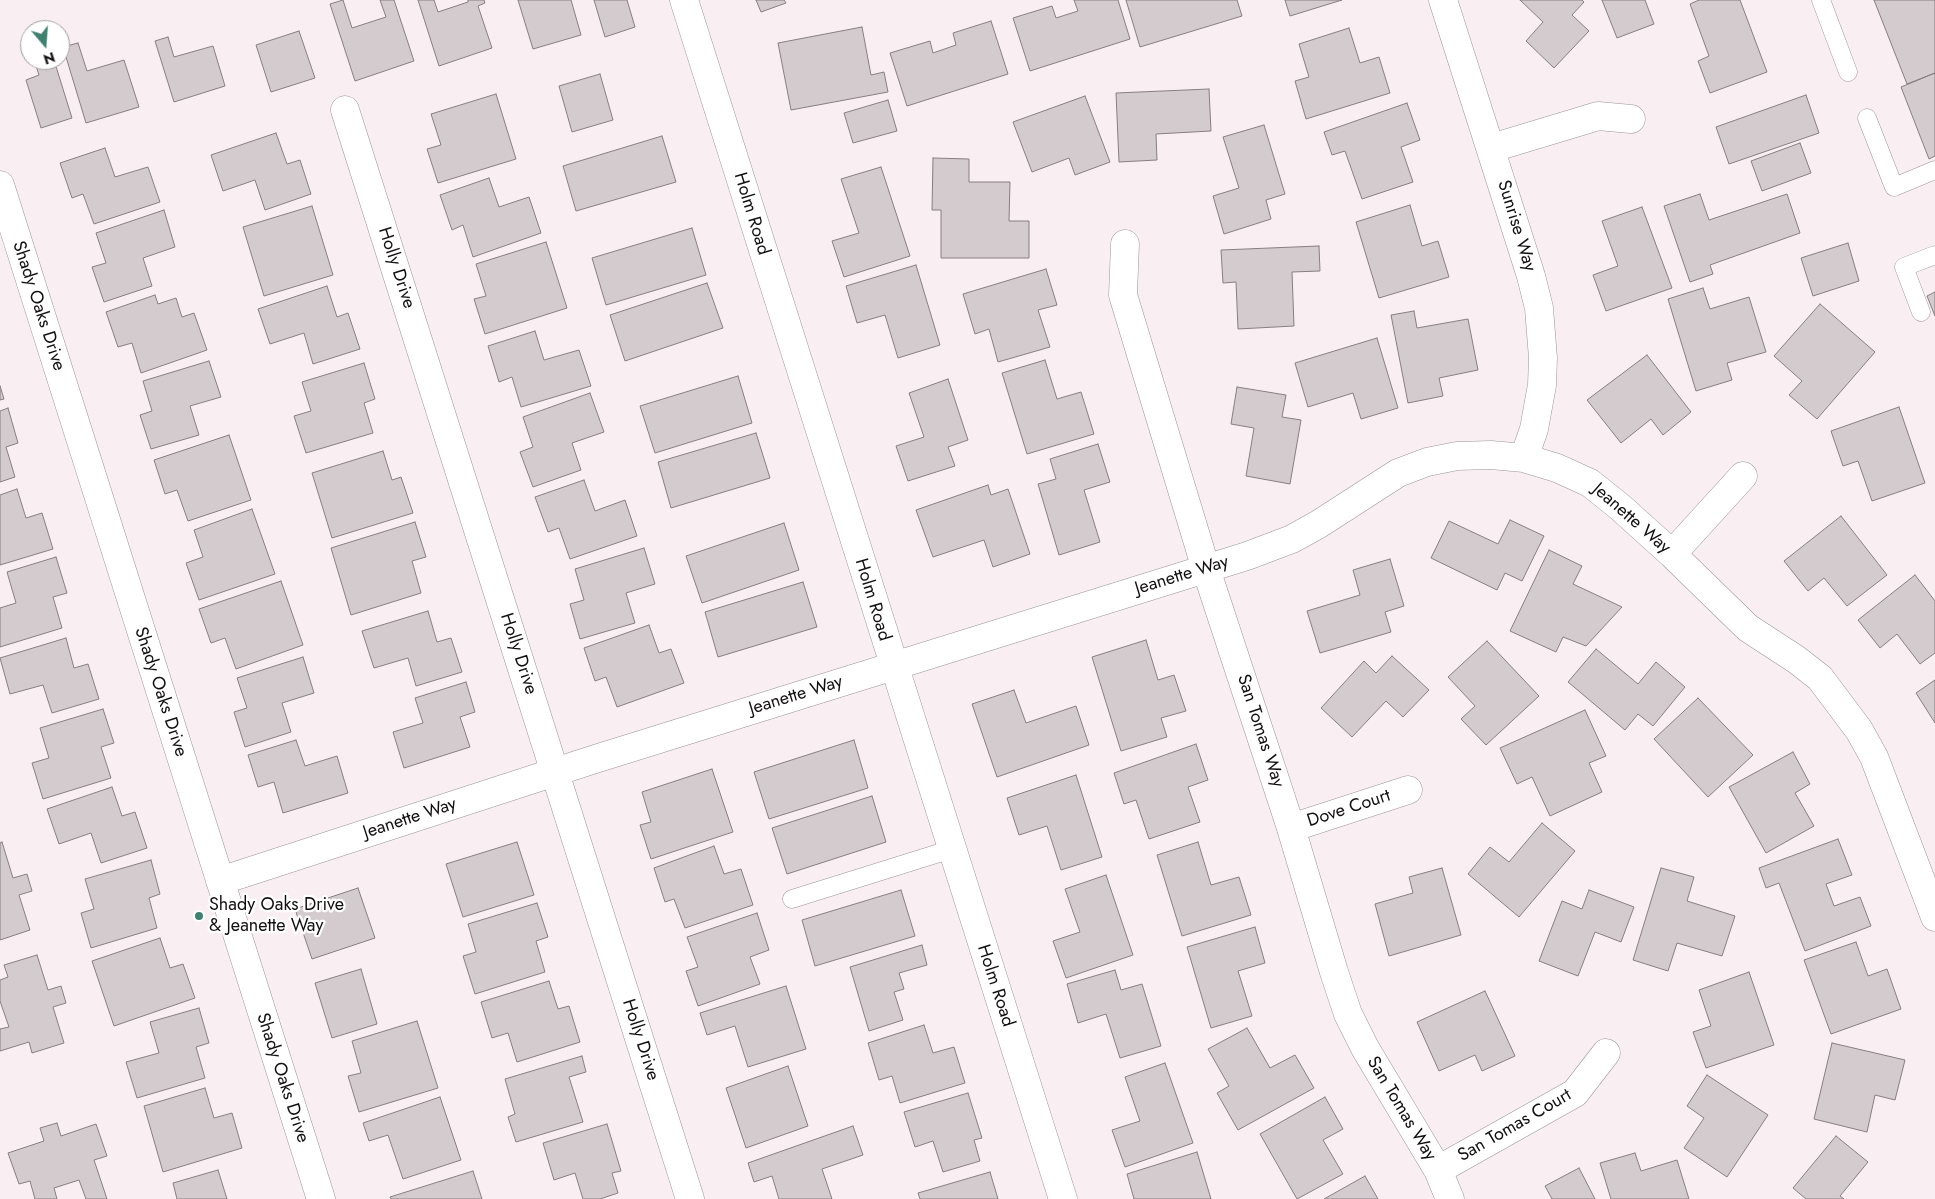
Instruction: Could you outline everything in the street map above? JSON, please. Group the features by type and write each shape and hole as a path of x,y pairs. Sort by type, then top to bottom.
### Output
{"street":[{"name":"Holm Road","path":"684,0 1063,1199"},
{"name":"Sunrise Way","path":"1444,0 1531,276 1542,334 1542,386 1534,429 1524,458"},
{"name":"Holly Drive","path":"345,110 690,1199"},
{"path":"1492,148 1598,116 1631,119"},
{"name":"Shady Oaks Drive","path":"0,185 320,1199"},
{"name":"San Tomas Way","path":"1125,244 1123,295 1206,569 1291,828 1348,1014 1386,1084 1438,1170 1450,1199"},
{"name":"Jeanette Way","path":"220,881 555,772 1206,569 1292,539 1319,524 1398,473 1427,462 1457,456 1491,455 1524,458 1557,468 1590,483 1672,554 1748,628 1797,660 1820,678 1840,702 1874,757 1935,917"},
{"path":"1672,554 1743,476"},
{"name":"Dove Court","path":"1291,828 1408,790"},
{"name":"San Tomas Court","path":"1438,1170 1575,1094 1606,1053"}],"lane":[{"path":"1821,0 1848,72"},
{"path":"1867,118 1894,187 1935,170"},
{"path":"1921,312 1904,267 1935,255"},
{"path":"792,899 952,849"}],"building":[{"path":"343,0 352,28 386,17 380,0 394,0 414,61 355,81 330,4"},
{"path":"418,0 434,0 438,12 468,2 468,0 484,0 485,3 478,6 492,48 439,66"},
{"path":"518,0 571,0 581,35 533,49"},
{"path":"594,0 627,0 635,27 605,37"},
{"path":"756,0 784,0 786,3 761,12"},
{"path":"1074,0 1118,0 1130,39 1030,71 1013,18 1052,6 1056,18 1078,11"},
{"path":"1126,0 1237,0 1242,16 1140,47"},
{"path":"1285,0 1342,0 1290,16"},
{"path":"1520,0 1582,0 1584,2 1572,15 1589,31 1554,68 1526,41 1543,22"},
{"path":"1602,0 1645,0 1654,24 1617,38"},
{"path":"1699,0 1740,0 1767,72 1710,93 1698,61 1709,56 1690,4"},
{"path":"1874,0 1935,0 1935,73 1907,84"},
{"path":"991,21 1008,74 907,106 890,53 930,41 933,53 956,45 953,33"},
{"path":"862,27 871,75 884,72 888,92 791,110 778,43"},
{"path":"1349,28 1360,63 1379,57 1390,93 1306,119 1295,81 1309,77 1299,44"},
{"path":"299,31 315,78 271,92 256,45"},
{"path":"168,37 174,57 213,46 225,86 174,102 155,41"},
{"path":"78,43 87,71 124,60 139,107 86,123 70,70 70,45"},
{"path":"37,70 57,70 72,118 41,128 26,80 39,75"},
{"path":"1935,73 1935,156 1929,159 1901,87"},
{"path":"600,74 613,120 572,132 559,86"},
{"path":"1209,89 1211,131 1156,134 1157,160 1119,162 1116,93"},
{"path":"496,94 516,159 438,183 427,149 441,145 431,114"},
{"path":"1806,95 1819,133 1729,164 1716,127"},
{"path":"1085,96 1110,162 1075,175 1069,158 1032,172 1013,122"},
{"path":"888,100 897,131 853,143 844,113"},
{"path":"1407,103 1420,140 1401,147 1413,182 1362,199 1345,151 1332,155 1324,132"},
{"path":"1264,125 1285,194 1266,200 1271,219 1224,234 1213,196 1239,188 1223,137"},
{"path":"276,133 287,164 300,160 311,194 265,210 255,180 223,191 211,155"},
{"path":"662,136 676,182 576,211 563,166"},
{"path":"1800,143 1811,173 1762,191 1751,161"},
{"path":"105,148 115,177 148,167 160,202 94,224 83,194 72,198 60,163"},
{"path":"933,158 969,159 969,182 1010,182 1009,221 1029,221 1029,258 941,258 941,210 932,210"},
{"path":"881,167 910,256 844,277 832,241 859,233 841,179"},
{"path":"489,178 499,207 529,197 541,233 473,257 463,225 452,230 440,195"},
{"path":"1700,194 1709,220 1787,194 1800,233 1710,265 1713,274 1690,282 1664,206"},
{"path":"1410,205 1422,246 1438,241 1449,277 1379,298 1356,222"},
{"path":"312,206 333,275 264,296 243,227"},
{"path":"1642,207 1672,288 1606,311 1593,275 1618,266 1602,221"},
{"path":"164,210 175,247 143,258 152,286 104,302 92,267 106,263 96,233"},
{"path":"692,228 706,275 606,305 592,258"},
{"path":"546,242 567,308 485,334 474,299 486,296 476,264"},
{"path":"1848,243 1859,281 1813,296 1801,258"},
{"path":"1319,246 1320,271 1292,272 1294,326 1238,329 1236,282 1223,283 1221,250"},
{"path":"916,265 940,345 898,358 885,315 857,323 846,286"},
{"path":"1046,269 1057,305 1038,310 1050,347 998,362 989,329 975,334 963,294"},
{"path":"707,283 723,328 625,361 610,315"},
{"path":"327,286 337,317 348,313 360,349 313,364 304,333 270,344 258,309"},
{"path":"1703,288 1710,309 1749,297 1766,352 1727,363 1732,380 1696,391 1668,299"},
{"path":"1935,292 1935,316 1927,296"},
{"path":"155,295 158,304 176,298 182,317 194,313 207,350 141,373 132,343 118,347 106,312"},
{"path":"1820,304 1875,352 1817,419 1789,395 1802,381 1774,356"},
{"path":"1414,311 1417,328 1468,319 1478,370 1439,378 1443,396 1408,403 1391,315"},
{"path":"535,331 544,360 579,350 591,386 521,407 512,377 499,382 488,346"},
{"path":"1377,338 1398,408 1361,419 1353,393 1308,407 1295,363"},
{"path":"1647,355 1691,412 1663,435 1651,419 1621,443 1587,400"},
{"path":"1045,360 1057,399 1081,392 1094,434 1027,454 1002,373"},
{"path":"209,361 221,397 190,406 199,435 151,449 140,415 152,411 143,381"},
{"path":"364,363 375,399 364,403 373,433 306,453 294,416 311,411 302,382"},
{"path":"738,376 752,423 655,453 640,406"},
{"path":"948,379 968,440 948,447 955,466 908,481 896,446 924,437 909,393"},
{"path":"0,386 4,399 0,400"},
{"path":"1237,387 1286,395 1282,417 1301,420 1290,484 1246,476 1254,428 1231,424"},
{"path":"590,393 604,432 572,443 581,470 533,487 520,452 533,447 523,417"},
{"path":"1899,407 1925,483 1872,501 1858,461 1843,466 1831,431"},
{"path":"8,408 18,443 6,447 15,477 0,482 0,411"},
{"path":"756,433 770,478 671,508 658,462"},
{"path":"229,435 251,500 188,521 177,490 165,494 154,460"},
{"path":"1098,444 1110,482 1084,490 1100,542 1059,555 1038,484 1056,479 1050,459"},
{"path":"383,451 392,480 401,477 413,513 332,538 312,473"},
{"path":"584,480 595,511 625,500 637,536 570,559 559,528 548,532 535,497"},
{"path":"988,485 991,495 1008,489 1030,554 993,567 984,540 933,557 916,510"},
{"path":"17,489 26,518 42,513 53,549 0,565 0,495"},
{"path":"252,509 275,574 199,600 186,563 203,557 194,530"},
{"path":"1841,516 1887,575 1847,606 1824,578 1808,591 1784,561"},
{"path":"1510,520 1544,536 1522,581 1505,573 1497,590 1431,558 1449,521 1498,544"},
{"path":"415,522 426,557 412,561 421,593 351,615 331,548"},
{"path":"784,523 799,570 702,603 686,556"},
{"path":"644,548 655,584 626,593 635,623 580,639 570,604 584,600 575,569"},
{"path":"1549,550 1582,566 1573,584 1622,607 1586,646 1563,637 1556,652 1510,631"},
{"path":"56,557 67,593 53,597 62,628 0,647 0,608 16,603 7,572"},
{"path":"1390,559 1404,606 1385,612 1391,632 1320,653 1307,611 1360,595 1353,570"},
{"path":"1915,575 1935,601 1935,653 1920,664 1897,634 1880,648 1858,620"},
{"path":"281,581 303,645 236,669 225,638 211,643 199,609"},
{"path":"803,582 817,627 718,657 705,612"},
{"path":"428,611 437,642 451,638 462,672 416,686 408,658 374,668 362,631"},
{"path":"649,625 659,653 671,649 684,683 617,707 606,677 595,681 584,648"},
{"path":"66,638 74,668 88,664 99,699 52,713 43,685 10,694 0,658"},
{"path":"1146,640 1158,680 1174,675 1186,711 1161,718 1167,737 1121,751 1092,657"},
{"path":"1487,641 1539,696 1486,745 1461,719 1475,706 1448,677"},
{"path":"1596,649 1638,684 1656,662 1685,687 1653,726 1638,714 1625,730 1568,682"},
{"path":"1392,656 1429,690 1403,717 1386,701 1352,737 1321,708 1364,661 1376,673"},
{"path":"303,657 314,693 282,703 291,732 245,747 234,712 247,708 237,678"},
{"path":"1935,680 1935,723 1916,693"},
{"path":"466,682 475,712 460,717 470,747 404,768 393,732 423,723 415,698"},
{"path":"1014,690 1026,723 1076,706 1089,745 997,777 972,704"},
{"path":"1698,698 1753,755 1708,797 1654,739"},
{"path":"103,709 114,743 101,747 111,778 43,799 32,763 49,758 40,728"},
{"path":"1585,710 1606,756 1589,763 1602,792 1550,816 1532,777 1517,784 1500,748"},
{"path":"296,740 305,766 337,756 348,793 283,813 274,782 258,787 248,755"},
{"path":"854,740 868,788 769,819 754,772"},
{"path":"1196,744 1208,780 1188,787 1200,822 1149,839 1136,800 1124,804 1114,773"},
{"path":"1793,752 1810,784 1795,793 1814,826 1766,853 1729,787"},
{"path":"712,769 733,832 651,859 640,825 651,822 642,792"},
{"path":"1076,775 1102,857 1061,870 1047,826 1019,835 1007,798"},
{"path":"112,787 122,816 135,812 147,848 101,863 91,833 59,844 47,809"},
{"path":"872,796 886,842 787,874 772,828"},
{"path":"1542,823 1575,851 1519,917 1468,874 1490,847 1509,862"},
{"path":"1838,839 1852,875 1826,884 1834,906 1860,897 1871,926 1805,951 1779,883 1766,888 1759,868"},
{"path":"2,842 13,878 27,874 32,891 19,895 30,930 0,940 0,843"},
{"path":"517,842 534,895 463,917 446,864"},
{"path":"1198,842 1211,885 1239,877 1251,915 1182,936 1157,855"},
{"path":"714,846 724,874 741,869 753,905 685,928 674,899 665,902 654,868"},
{"path":"151,860 160,894 149,898 157,928 91,948 81,913 94,909 85,879"},
{"path":"1442,868 1461,935 1389,956 1375,904 1413,893 1409,877"},
{"path":"1661,868 1694,877 1687,901 1735,916 1722,956 1677,943 1668,971 1633,960"},
{"path":"1106,875 1133,955 1066,978 1053,941 1080,932 1065,889"},
{"path":"358,888 375,938 312,959 295,909"},
{"path":"901,890 915,936 815,966 802,920"},
{"path":"1589,890 1634,907 1621,942 1595,932 1578,976 1539,961 1562,901 1582,909"},
{"path":"537,903 548,937 536,941 545,972 475,994 463,956 476,952 468,924"},
{"path":"757,913 769,950 750,957 760,984 698,1006 686,971 698,967 687,937"},
{"path":"1255,927 1265,963 1238,971 1252,1016 1211,1028 1187,947"},
{"path":"160,938 170,968 183,964 195,998 114,1026 92,961"},
{"path":"1856,942 1868,976 1887,969 1901,1009 1831,1034 1804,960"},
{"path":"922,945 927,965 899,973 904,989 894,992 903,1020 869,1031 850,967"},
{"path":"37,955 48,990 61,986 66,1003 53,1007 64,1043 32,1053 29,1042 0,1051 0,1029 9,1027 0,1001 0,980 8,977 4,965"},
{"path":"361,969 377,1024 332,1038 315,983"},
{"path":"1115,970 1121,990 1142,984 1161,1046 1120,1058 1106,1014 1078,1023 1067,984"},
{"path":"1749,972 1774,1045 1706,1068 1693,1032 1711,1026 1699,990"},
{"path":"549,981 558,1009 569,1006 580,1042 517,1062 508,1033 492,1038 481,1002"},
{"path":"786,986 806,1049 748,1067 735,1026 707,1035 700,1013"},
{"path":"1485,991 1515,1056 1482,1071 1475,1055 1439,1071 1417,1022"},
{"path":"199,1008 209,1043 196,1047 205,1078 137,1098 126,1062 159,1053 150,1022"},
{"path":"417,1021 438,1088 359,1112 348,1076 361,1073 352,1041"},
{"path":"924,1025 933,1053 954,1047 965,1083 900,1103 892,1076 879,1080 868,1043"},
{"path":"1247,1028 1270,1068 1295,1055 1314,1088 1238,1130 1217,1093 1229,1086 1208,1049"},
{"path":"1832,1043 1905,1060 1895,1100 1875,1095 1867,1132 1814,1119"},
{"path":"582,1056 586,1072 569,1077 583,1122 516,1142 508,1117 515,1114 505,1079"},
{"path":"1165,1063 1193,1143 1125,1167 1112,1130 1140,1121 1125,1077"},
{"path":"788,1066 808,1126 746,1148 726,1088"},
{"path":"1707,1075 1768,1115 1727,1177 1684,1148 1704,1118 1687,1106"},
{"path":"205,1088 214,1118 232,1113 242,1148 163,1172 144,1106"},
{"path":"968,1093 982,1138 974,1140 980,1161 943,1172 933,1141 915,1147 904,1112"},
{"path":"440,1097 461,1160 403,1179 388,1135 369,1141 363,1123"},
{"path":"1325,1097 1343,1129 1323,1140 1343,1174 1297,1199 1260,1134"},
{"path":"57,1123 61,1136 96,1124 107,1156 94,1160 107,1199 86,1199 79,1180 54,1188 57,1199 35,1199 30,1181 19,1184 8,1153 44,1141 40,1128"},
{"path":"607,1124 621,1171 612,1173 618,1193 600,1199 583,1199 575,1173 554,1180 543,1143"},
{"path":"853,1126 863,1155 822,1169 832,1199 779,1199 772,1176 754,1182 748,1163"},
{"path":"1836,1136 1868,1162 1840,1196 1844,1199 1806,1199 1793,1188"},
{"path":"1197,1152 1211,1199 1134,1199 1127,1174"},
{"path":"1635,1153 1641,1171 1677,1160 1689,1199 1611,1199 1600,1163"},
{"path":"1579,1168 1595,1199 1552,1199 1545,1186"},
{"path":"218,1170 227,1199 177,1199 173,1183"},
{"path":"473,1171 482,1199 391,1199 390,1197"},
{"path":"990,1172 998,1199 920,1199 918,1193"},
{"path":"1365,1176 1378,1199 1324,1199"}],"place":[{"name":"Shady Oaks Drive & Jeanette Way","path":"199,916"}]}
